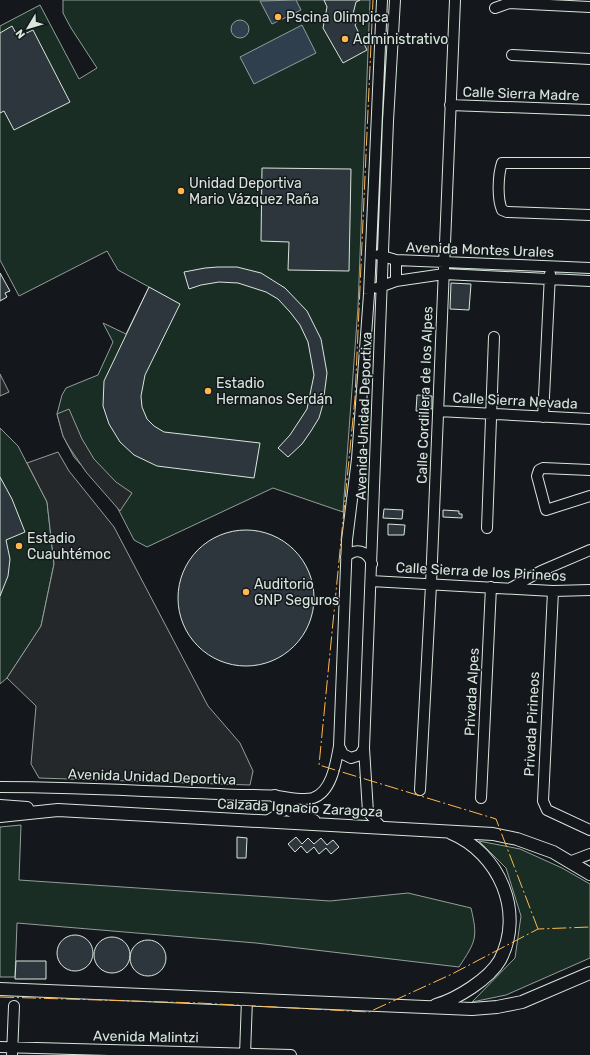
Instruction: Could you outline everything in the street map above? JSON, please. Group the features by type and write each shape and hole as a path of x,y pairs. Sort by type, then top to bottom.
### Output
{"main road":[{"path":"275,796 288,809 305,817 329,825"},
{"path":"0,806 58,810"},
{"name":"Calzada Ignacio Zaragoza","path":"0,816 58,810 493,834 517,839 553,852 590,874"},
{"path":"432,1007 458,996 491,970 499,961 509,931 507,899 500,878 494,869 472,845 442,830"},
{"path":"0,989 472,1009 497,1007 522,1002 590,973"}],"street":[{"name":"Calle Cordillera de los Alpes","path":"420,790 431,585 455,0"},
{"path":"382,1 395,2"},
{"name":"Avenida Unidad Deportiva","path":"0,787 275,796 304,799 313,798 320,794 336,766 340,746 347,540 357,459 369,294 382,1"},
{"name":"Avenida Unidad Deportiva","path":"382,828 368,812 364,748 383,286 388,121 395,2"},
{"path":"495,8 512,2 590,7"},
{"path":"512,55 590,59"},
{"name":"Calle Sierra Madre","path":"450,105 590,110"},
{"path":"590,163 502,163 500,169 499,204 502,210 507,212 590,216"},
{"name":"Avenida Montes Urales","path":"371,249 396,260 590,268"},
{"path":"396,260 396,281"},
{"path":"544,418 550,267"},
{"name":"Avenida Montes Urales","path":"369,294 396,281 444,274 590,281"},
{"path":"487,528 494,337"},
{"name":"Calle Sierra Nevada","path":"438,411 544,418 590,419"},
{"path":"590,470 542,468 536,476 546,510 590,496"},
{"path":"510,588 541,571 590,550"},
{"path":"346,558 356,551 362,551 367,554 372,564"},
{"name":"Calle Sierra de los Pirineos","path":"371,581 553,591 590,590"},
{"name":"Privada Alpes","path":"481,798 491,587"},
{"name":"Privada Pirineos","path":"553,591 543,801 547,810 590,830"},
{"path":"340,746 343,754 351,758 360,755 364,748"},
{"name":"Avenida Unidad Deportiva","path":"267,821 304,799"},
{"path":"569,862 590,854"},
{"path":"245,1054 247,999"},
{"path":"12,1051 14,1006"},
{"name":"Avenida Malintzi","path":"0,1047 12,1051 291,1055"}],"green space":[{"path":"63,0 370,0 358,307 343,512 273,488 147,547 134,540 115,503 74,457 63,436 57,414 62,395 66,388 98,375 113,342 103,323 126,334 149,287 118,270 107,251 19,296 0,260 0,26 40,5 79,79 97,68 63,13"},
{"path":"0,428 18,446 47,502 54,564 41,626 7,678 0,684"},
{"path":"21,825 19,880 330,901 408,893 471,908 475,933 474,939 469,951 459,967 256,943 17,923 15,977 0,977 0,827"},
{"path":"479,841 520,849 562,868 590,884 590,958 506,995 472,1002 515,958 521,916 506,868"}],"shaded area":[{"path":"0,374 9,392 0,396"},
{"path":"69,409 82,439 94,459 116,482 132,493 120,511 86,472 63,436 57,414"},
{"path":"58,452 69,471 114,527 208,706 240,743 253,771 250,785 39,778 31,764 36,706 7,678 41,626 54,564 47,502 27,463"}],"water":[{"name":"Pscina Olimpica","path":"296,0 301,10 272,24 260,1"},
{"path":"236,20 244,20 249,25 247,36 244,38 236,38 231,33 231,25"},
{"path":"302,25 316,53 254,84 240,57"}],"building":[{"name":"Administrativo","path":"324,0 360,0 356,2 353,14 357,22 355,25 367,50 343,63 323,28 327,7"},
{"path":"12,26 18,37 33,30 70,102 14,130 4,111 0,113 0,33"},
{"path":"262,168 351,169 349,271 288,270 289,242 261,241"},
{"path":"218,267 237,267 261,273 285,288 307,311 321,339 327,373 323,404 319,418 311,431 302,444 288,457 278,448 290,435 307,409 314,375 308,342 300,325 290,312 278,299 266,292 238,283 219,282 189,289 184,272"},
{"path":"0,273 10,291 5,293 7,297 0,301"},
{"path":"451,283 471,284 469,310 450,309"},
{"path":"149,287 180,304 145,375 141,396 142,407 147,419 154,426 164,432 260,443 254,478 157,466 134,455 120,442 109,424 103,406 104,381"},
{"path":"417,395 432,396 432,409 425,408 425,411 416,411"},
{"path":"0,477 12,499 25,532 6,540 10,559 8,576 0,596"},
{"path":"384,509 403,510 402,519 383,518"},
{"path":"443,510 459,511 459,514 462,514 462,518 443,517"},
{"path":"388,524 405,525 404,535 388,535"},
{"name":"Auditorio GNP Seguros","path":"246,530 266,533 278,538 294,550 306,566 311,578 314,598 311,618 306,630 294,646 278,658 266,663 246,666 226,663 214,658 198,646 186,630 181,618 178,598 181,578 186,566 198,550 214,538 226,533"},
{"path":"237,837 247,838 246,858 237,858"},
{"path":"296,837 302,844 308,838 314,844 321,838 327,845 333,840 339,847 331,854 326,848 319,854 314,847 307,853 301,846 295,852 288,844"},
{"path":"75,935 88,940 93,953 88,966 75,971 62,966 57,953 62,940"},
{"path":"112,937 125,942 130,955 125,968 112,973 99,968 94,955 99,942"},
{"path":"148,940 161,945 166,958 161,971 148,976 135,971 130,958 135,945"},
{"path":"16,961 46,961 46,979 15,979"}],"power":[{"path":"373,0 355,398 319,765 496,819 538,929"},
{"path":"0,997 198,1003 369,1012 452,974 538,929 590,927"}],"place":[{"name":"Pscina Olimpica","path":"278,17"},
{"name":"Administrativo","path":"345,39"},
{"name":"Unidad Deportiva Mario Vázquez Raña","path":"181,191"},
{"name":"Estadio Hermanos Serdán","path":"208,391"},
{"name":"Estadio Cuauhtémoc","path":"19,546"},
{"name":"Auditorio GNP Seguros","path":"246,592"}]}
